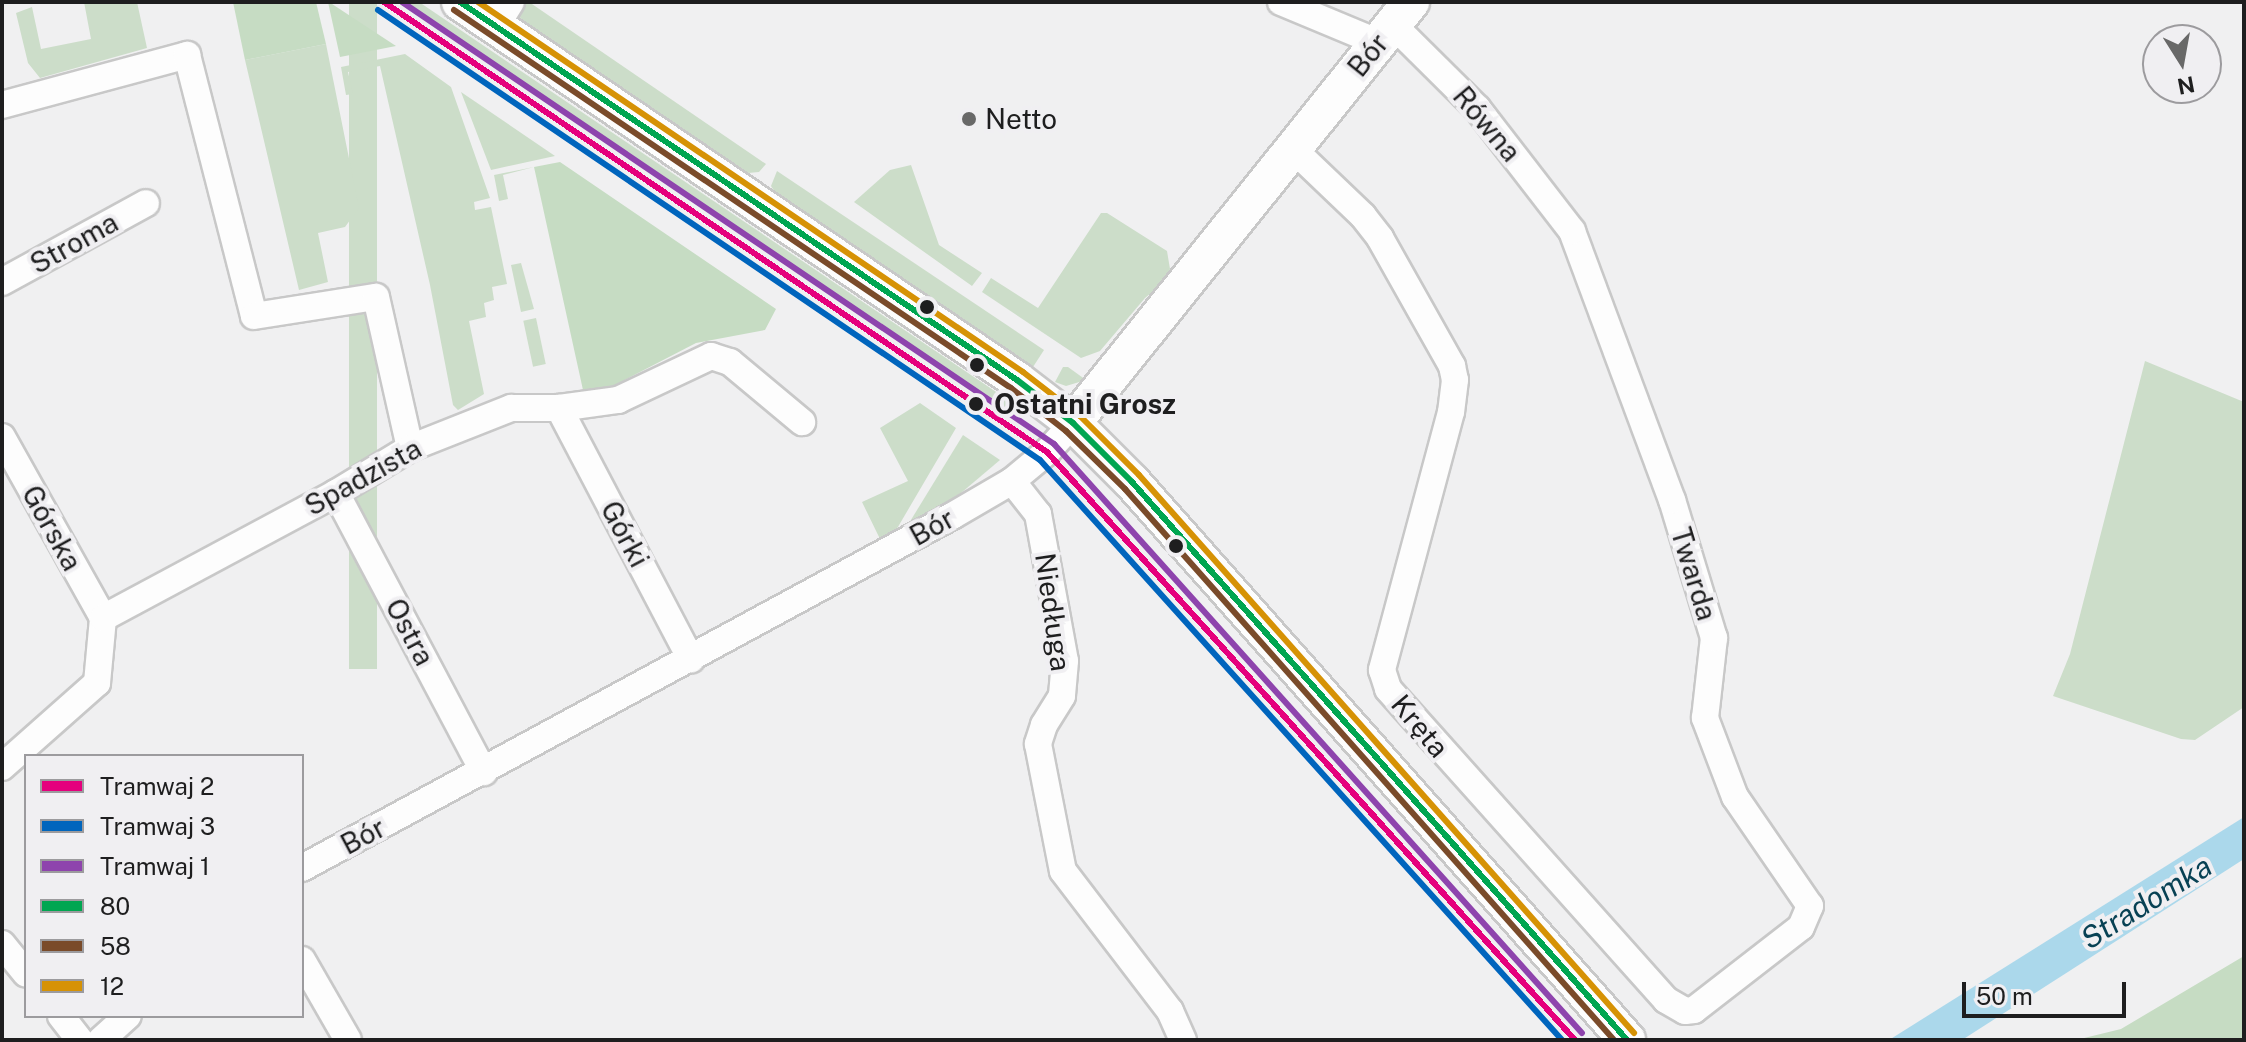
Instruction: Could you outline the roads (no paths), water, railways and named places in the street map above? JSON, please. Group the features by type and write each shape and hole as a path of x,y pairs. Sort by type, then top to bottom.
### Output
{"street":[{"path":"460,2 503,14 1073,423 1132,482 1627,1040"},
{"path":"1281,2 1394,23"},
{"name":"Bór","path":"304,867 484,772 1012,481 1047,452 1073,423 1394,23"},
{"name":"Równa","path":"1394,23 1477,108 1572,231"},
{"path":"2,105 187,55 254,316 376,297 410,448"},
{"name":"Kręta","path":"1293,149 1363,216 1380,238 1452,366 1455,380 1451,412 1382,670 1395,700 1675,1007 1685,1011 1702,1005 1801,927 1810,906"},
{"name":"Stroma","path":"2,282 146,203"},
{"name":"Twarda","path":"1572,231 1672,500 1714,638 1705,718 1735,797 1810,906"},
{"name":"Spadzista","path":"103,618 336,493 410,448 511,408 559,408 618,400 711,356 730,362 802,422"},
{"name":"Górki","path":"559,408 691,659"},
{"name":"Górska","path":"2,437 103,618"},
{"name":"Niedługa","path":"1012,481 1038,514 1065,661 1062,696 1044,725 1038,744 1063,871 1095,908 1170,1011 1183,1040"},
{"name":"Ostra","path":"336,493 484,772"},
{"path":"2,767 97,683 103,618"},
{"path":"2,944 24,972"},
{"path":"304,963 348,1040"},
{"path":"63,1018 80,1040"},
{"path":"101,1040 126,1018"}],"water":[{"name":"Stradomka","path":"2244,817 2244,859 1962,1040 1889,1040"}],"tram line":[{"name":"2","path":"384,2 1047,452 1575,1040"},
{"name":"1","path":"402,2 1054,444 1582,1033"},
{"name":"3","path":"378,10 1040,460 1562,1040"}],"place":[{"name":"Netto","path":"969,119"},
{"name":"Ostatni Grosz","path":"976,404"}]}
